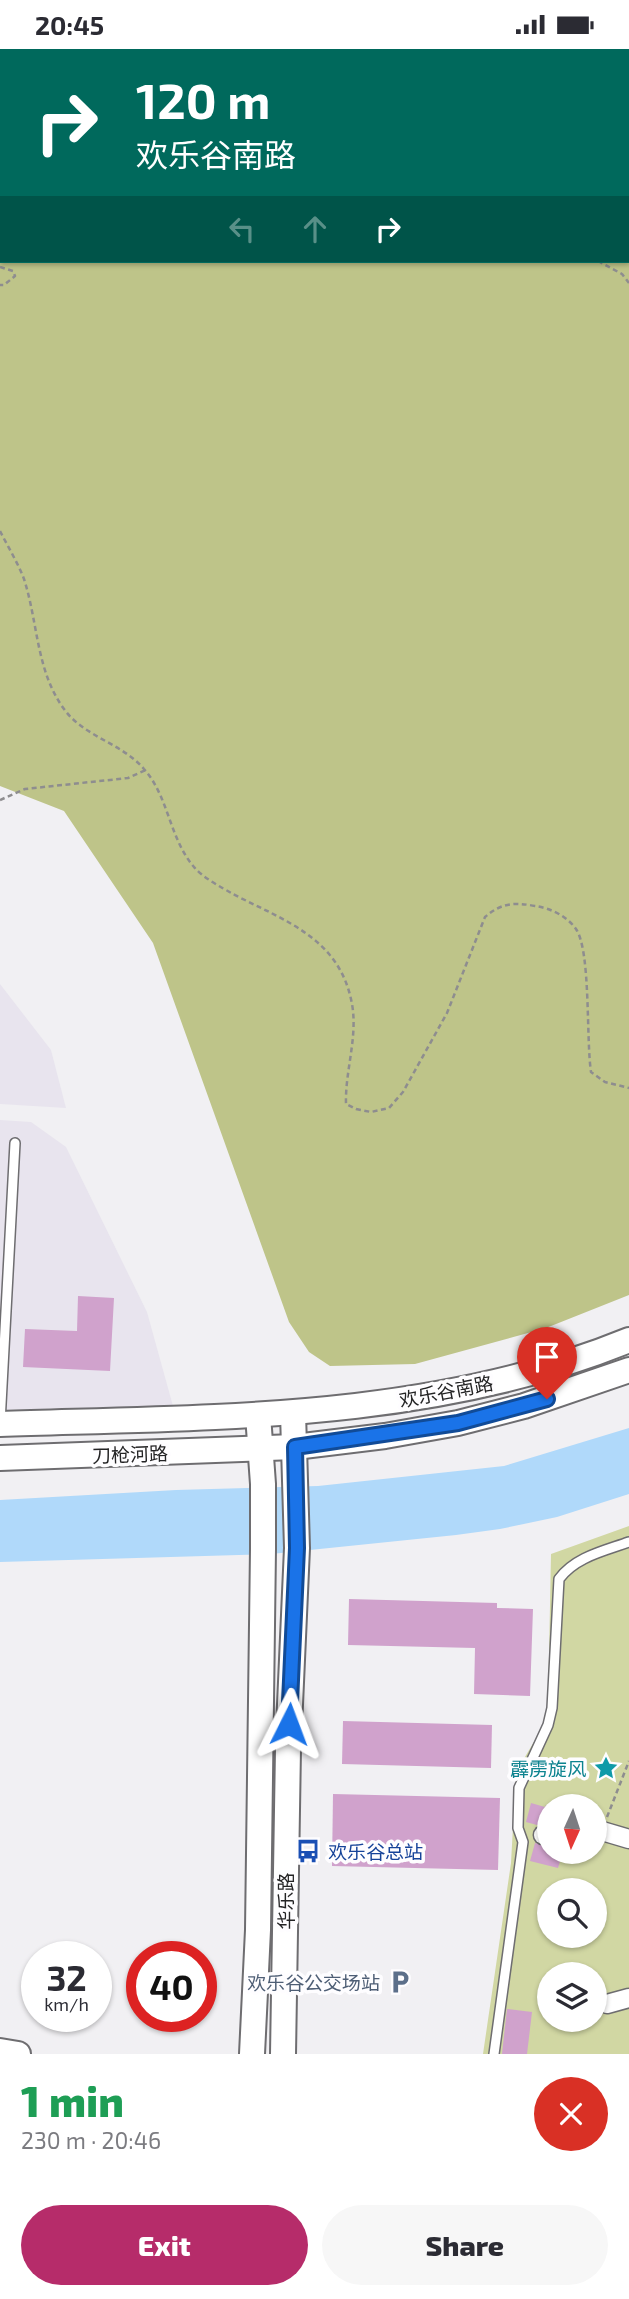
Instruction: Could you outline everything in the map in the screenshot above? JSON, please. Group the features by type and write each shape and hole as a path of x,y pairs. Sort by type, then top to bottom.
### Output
{"street":[{"name":"欢乐谷南路","path":"258,1415 416,1398 489,1384 629,1340"},
{"name":"欢乐谷南路","path":"259,1448 295,1447 458,1423 524,1406 629,1370"},
{"name":"华乐路","path":"283,2054 288,1749 297,1548 293,1413"},
{"name":"刀枪河路","path":"0,1425 258,1415"},
{"name":"华乐路","path":"252,2054 258,1930 264,1549 258,1415"},
{"path":"121,1420 136,1436 132,1446 123,1454"},
{"name":"刀枪河路","path":"0,1458 259,1448"},
{"path":"607,1834 629,1839"},
{"path":"607,2004 629,1998"},
{"path":"0,2051 18,2054"}],"lane":[{"path":"0,1425 15,1143"},
{"path":"494,2054 523,1842 518,1828 519,1788 548,1725 552,1708 559,1579 566,1569 578,1561 629,1542"}],"path":[{"path":"602,263 622,274 629,283"},
{"path":"0,267 13,271 15,276 0,285"},
{"path":"0,531 23,576 40,654 52,689 65,711 146,770 161,797 176,840 195,869 224,889 307,933 329,951 342,975 352,1003 346,1104 371,1112 389,1108 402,1092 447,1013 485,916 495,908 512,902 539,906 567,918 578,931 584,952 591,1072 605,1082 629,1088"},
{"path":"0,800 25,789 128,778 146,770"},
{"path":"607,1811 629,1761"}],"shaded area":[{"path":"0,984 51,1050 66,1108 0,1104"},
{"path":"0,1120 31,1122 66,1147 147,1312 173,1406 0,1410"}],"green space":[{"path":"0,263 629,263 629,1295 546,1328 415,1364 330,1366 309,1352 289,1322 153,943 64,811 0,786"},
{"path":"629,1526 629,2054 483,2054 511,1863 516,1772 541,1730 548,1707 551,1554"}],"water":[{"path":"629,1428 629,1494 557,1517 456,1535 271,1554 0,1562 0,1500 176,1490 318,1486 504,1466"}],"building":[{"path":"78,1296 114,1298 110,1371 23,1367 25,1329 77,1331"},
{"path":"349,1599 497,1603 497,1608 533,1609 530,1696 474,1694 475,1648 348,1645"},
{"path":"343,1721 492,1725 491,1768 342,1764"},
{"path":"333,1794 500,1798 498,1870 332,1866"},
{"path":"531,1803 537,1805 537,1825 526,1822"},
{"path":"535,1843 537,1843 537,1863 530,1861"},
{"path":"542,1864 559,1864 558,1868"},
{"path":"507,2009 532,2012 527,2054 502,2054"}],"place":[{"name":"霹雳旋风","path":"606,1768"},
{"name":"欢乐谷总站","path":"308,1851"},
{"name":"欢乐谷公交场站","path":"400,1982"}],"route":[{"path":"289,1724 297,1548 295,1447 385,1436 458,1423 547,1399"}]}
